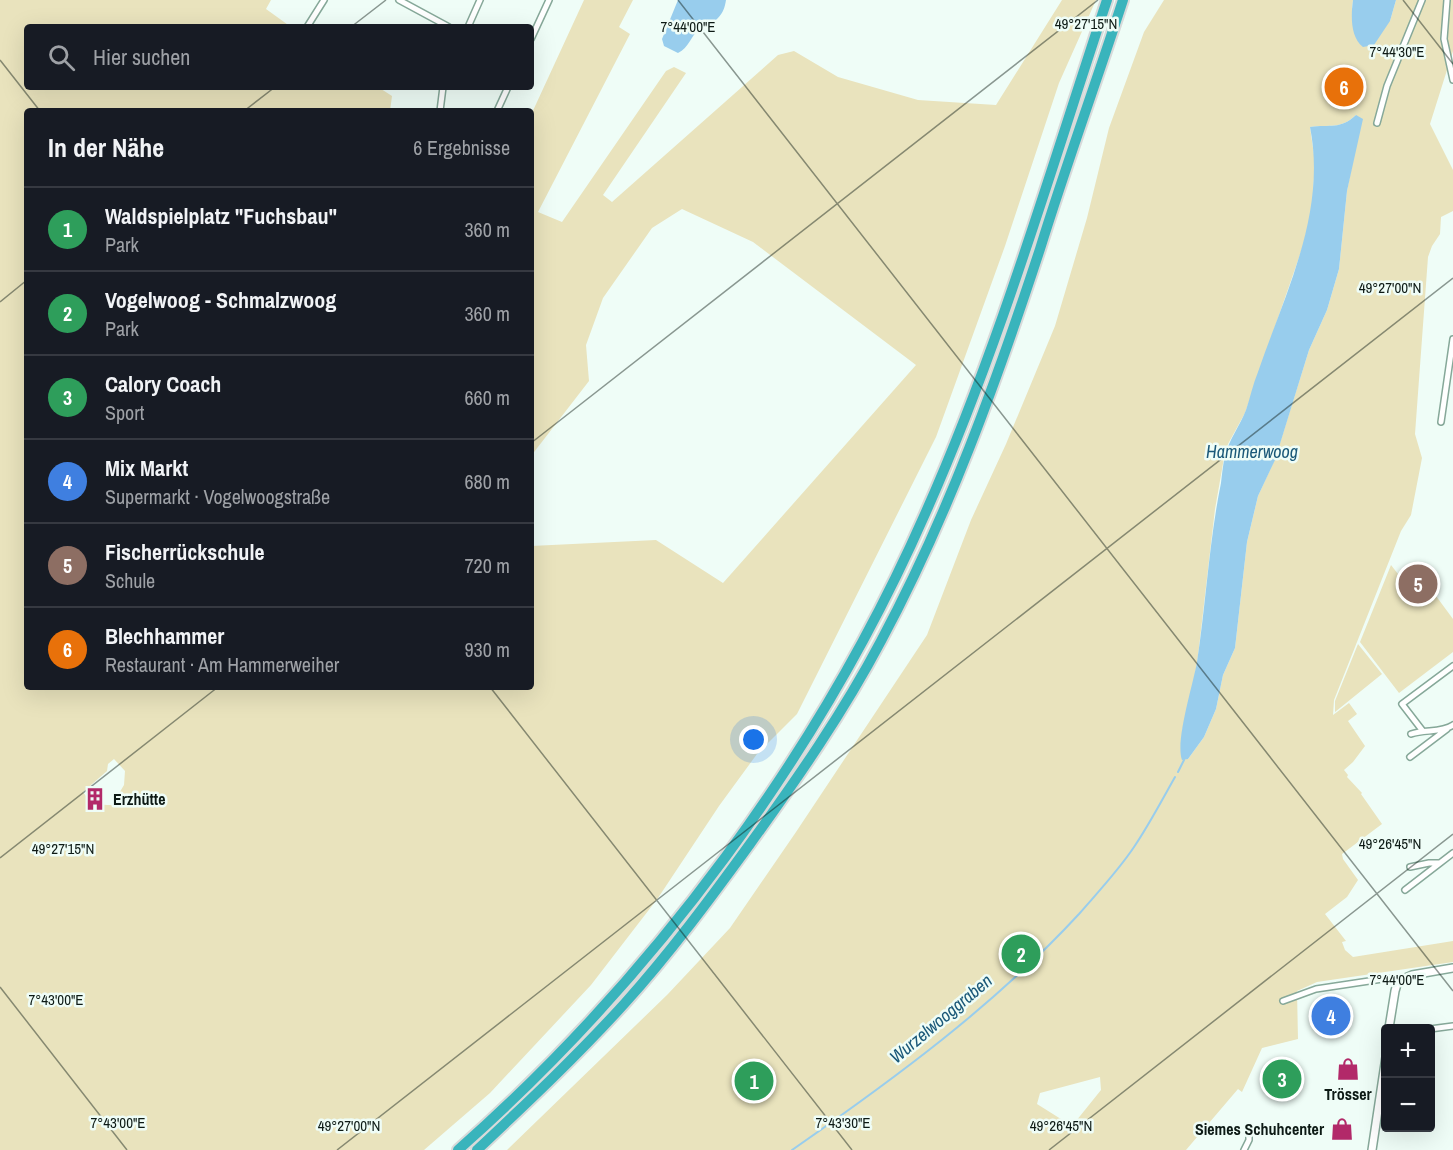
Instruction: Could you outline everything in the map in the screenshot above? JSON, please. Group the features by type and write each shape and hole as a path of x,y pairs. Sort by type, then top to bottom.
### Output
{"highway":[{"path":"458,1150 548,1064 609,1000 687,907 765,801 820,717 866,636 924,516 985,368 1107,0"},
{"path":"477,1150 557,1075 627,1001 695,918 826,735 858,683 906,591 972,442 1013,331 1124,0"}],"street":[{"path":"309,24 324,0"},
{"path":"399,0 407,2 443,24"},
{"path":"469,24 480,0"},
{"path":"534,32 549,0"},
{"path":"1377,123 1396,60 1422,0"},
{"path":"1447,0 1444,39 1453,80"},
{"path":"440,108 443,90"},
{"path":"498,108 507,90"},
{"path":"1441,422 1453,339"},
{"path":"1422,730 1402,704 1453,666"},
{"path":"1410,757 1453,725"},
{"path":"1411,734 1422,730 1447,729"},
{"path":"1405,890 1453,853"},
{"path":"1410,867 1440,863"},
{"path":"1282,1001 1316,989 1389,978 1398,981 1412,975 1453,968"},
{"path":"1390,1024 1398,981"},
{"path":"1435,1028 1453,1026"},
{"path":"1372,1150 1383,1078"},
{"path":"1244,1150 1249,1140 1249,1129"}],"shaded area":[{"path":"0,0 271,0 266,9 287,24 24,24 24,90 383,90 392,96 390,108 24,108 24,690 534,690 534,546 656,540 723,583 916,365 753,242 682,209 652,228 603,298 586,345 589,381 534,452 534,108 584,0 633,0 619,27 630,34 538,212 562,222 666,71 674,67 686,73 603,195 612,202 778,55 794,51 838,77 918,100 996,105 1062,0 1096,0 1059,83 1005,246 936,437 797,714 757,754 719,806 658,898 591,985 490,1093 424,1150 0,1150","holes":["114,759 125,771 124,785 112,805 95,803 83,792 107,771 108,764"]},
{"path":"1164,0 1353,0 1352,8 1390,21 1396,0 1453,0 1453,51 1430,124 1453,170 1453,211 1441,217 1440,234 1428,257 1415,434 1422,458 1411,515 1401,531 1334,700 1333,715 1349,703 1357,714 1348,721 1365,746 1344,770 1382,824 1342,854 1358,880 1347,897 1325,914 1346,941 1342,942 1345,950 1353,957 1453,941 1453,962 1317,982 1297,991 1298,1039 1262,1048 1242,1092 1238,1089 1186,1150 507,1150 667,995 730,928 927,635 971,520 1006,444 1055,326 1087,218 1109,128 1144,32","holes":["1356,115 1355,150 1347,191 1339,269 1327,310 1309,350 1275,459 1258,496 1247,542 1235,648 1223,675 1216,709 1204,737 1188,759 1182,731 1192,693 1198,656 1215,509 1224,458 1228,444 1245,413 1303,246 1312,209 1315,162 1310,127 1340,125","1100,1077 1101,1090 1072,1126 1037,1104 1040,1093"]},
{"path":"1391,565 1408,587 1422,577 1453,619 1453,652 1399,693 1360,642"},
{"path":"1358,644 1382,674 1335,712 1335,701"}],"water":[{"path":"678,0 726,0 724,10 718,18 701,27 685,48 678,53 664,46 662,39"},
{"path":"1353,0 1396,0 1390,21 1374,45 1363,47 1356,38 1352,19"},
{"name":"Hammerwoog","path":"1356,115 1363,119 1347,191 1339,269 1327,310 1309,350 1275,460 1258,496 1247,542 1235,648 1223,675 1216,709 1204,737 1188,759 1182,760 1181,740 1197,662 1213,528 1224,459 1246,410 1300,252 1313,190 1314,159 1310,127 1340,125"}],"waterway":[{"path":"1178,772 1184,760"},
{"name":"Wurzelwooggraben","path":"792,1150 868,1096 942,1039 978,1010 1047,947 1108,881 1134,847 1175,777"}],"place":[{"name":"Blechhammer","path":"1344,87"},
{"name":"Fischerrückschule","path":"1418,584"},
{"name":"Erzhütte","path":"95,799"},
{"name":"Vogelwoog - Schmalzwoog","path":"1021,954"},
{"name":"Mix Markt","path":"1331,1016"},
{"name":"Trösser","path":"1348,1069"},
{"name":"Calory Coach","path":"1282,1079"},
{"name":"Waldspielplatz \"Fuchsbau\"","path":"754,1081"},
{"name":"Siemes Schuhcenter","path":"1342,1129"}]}
